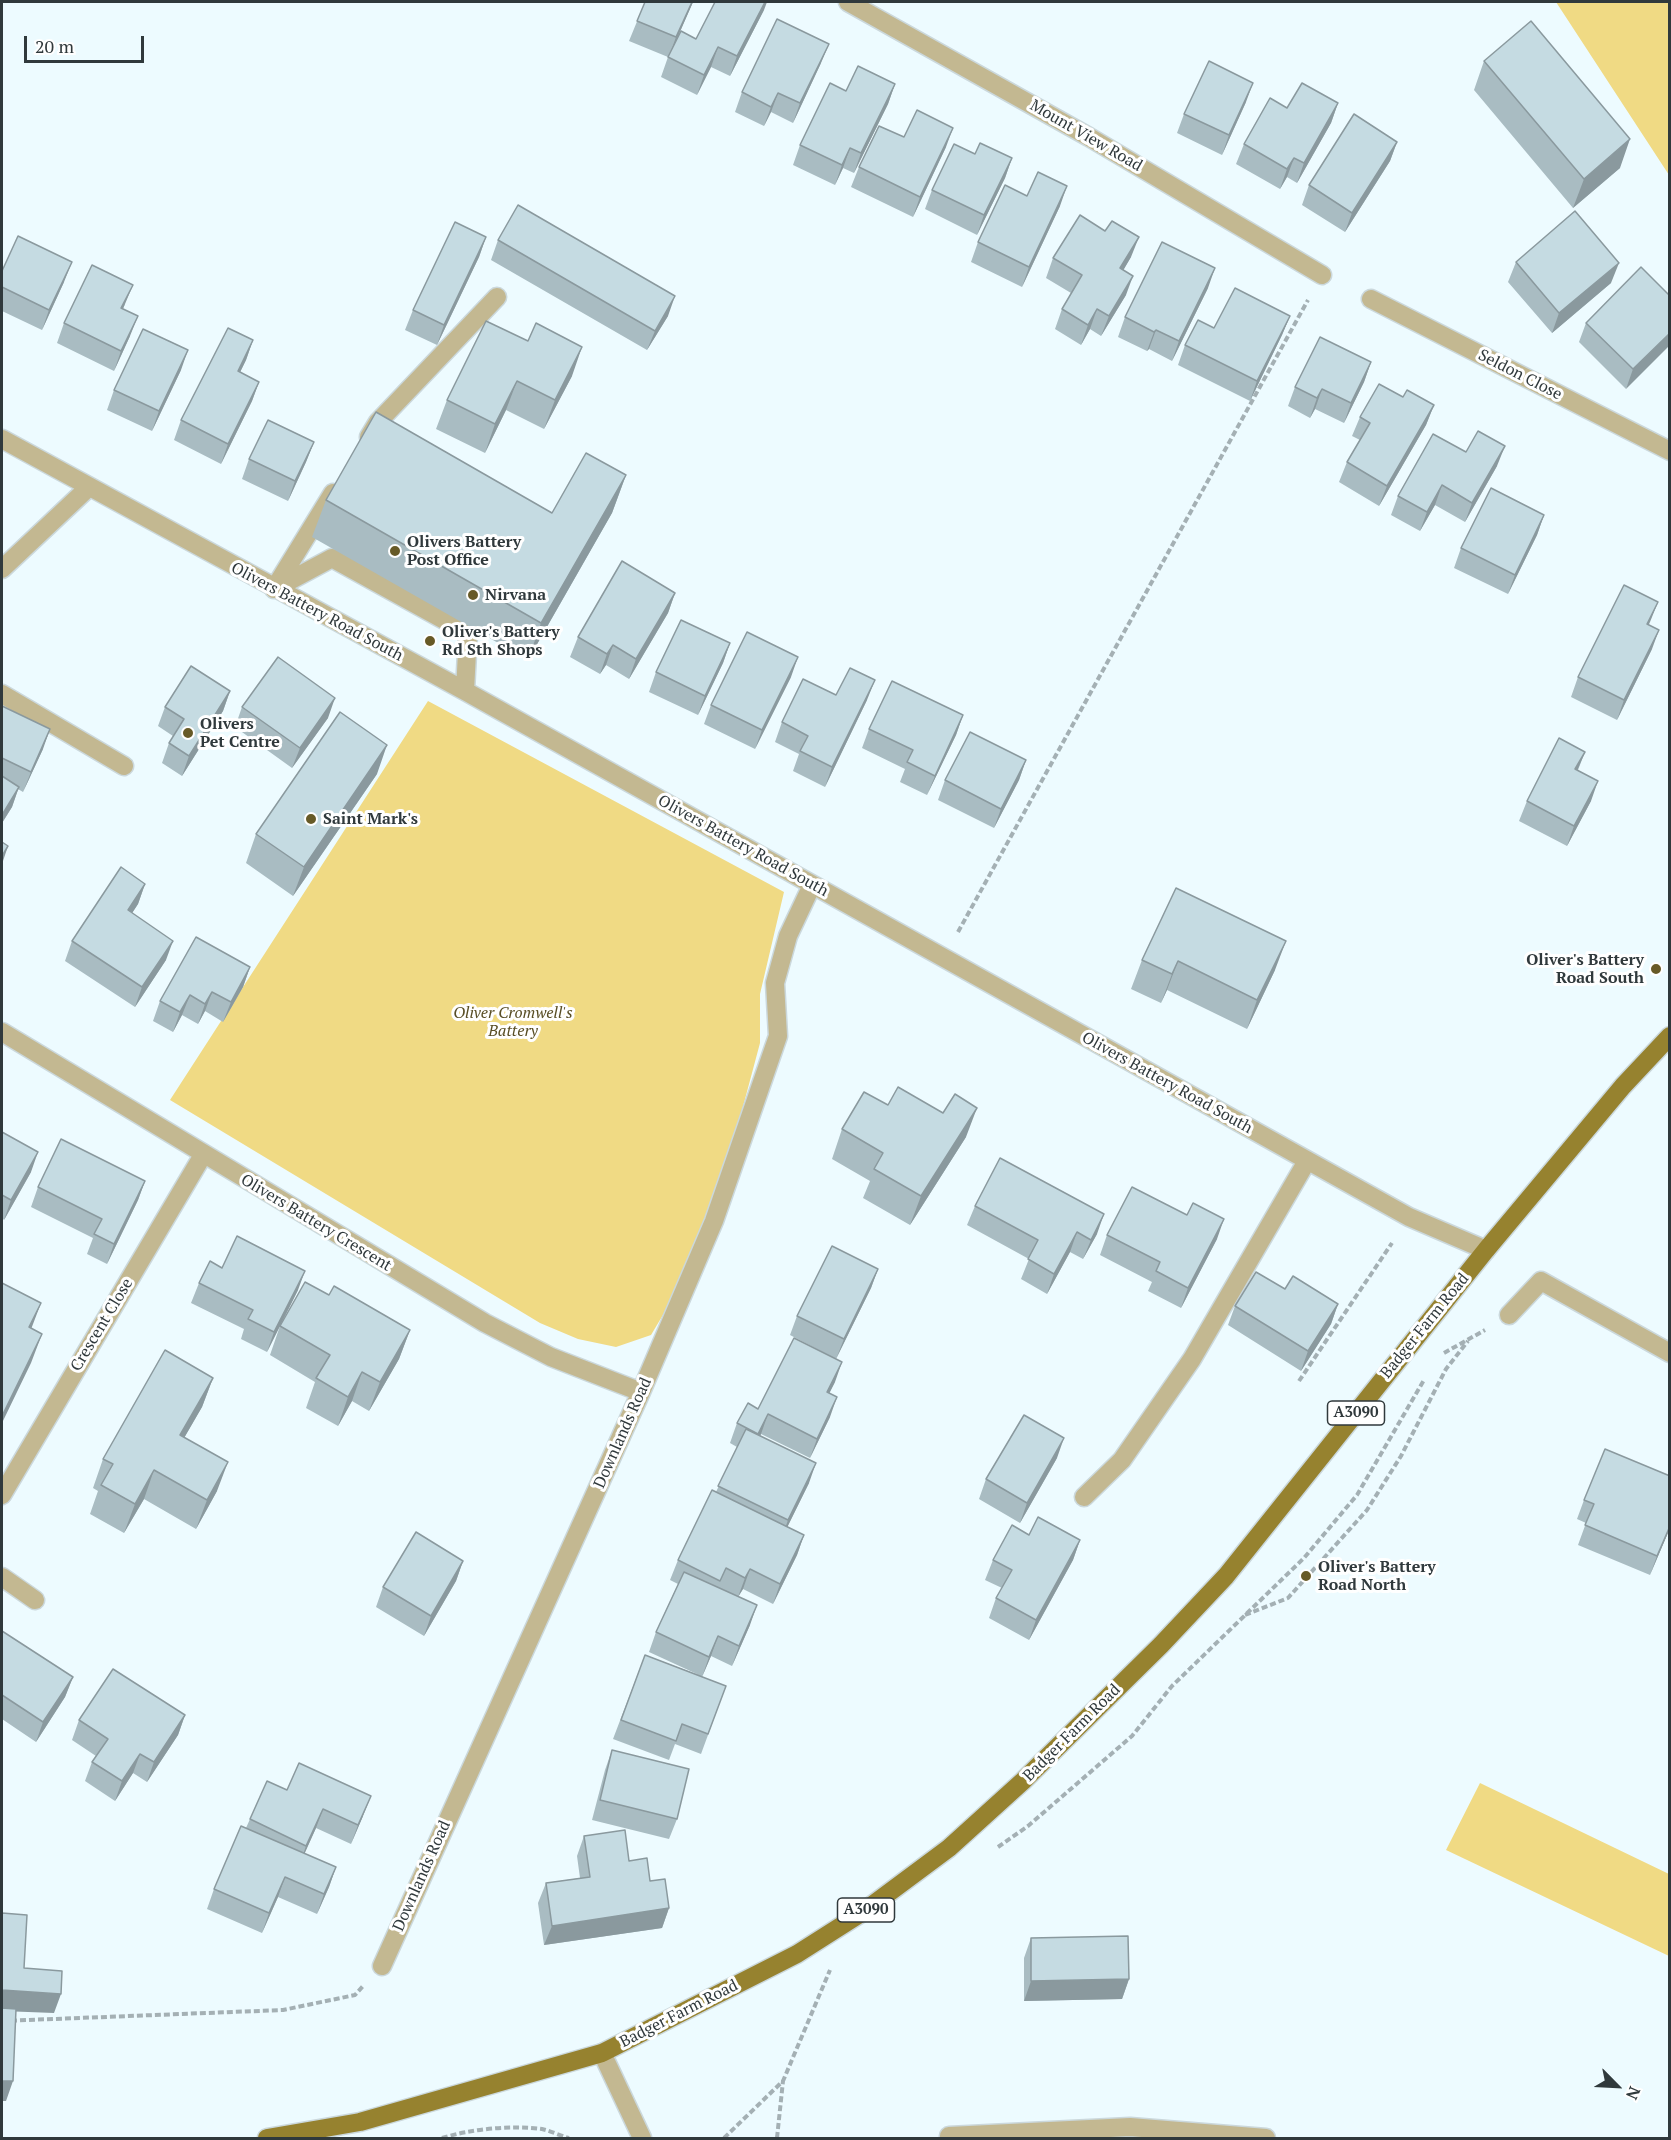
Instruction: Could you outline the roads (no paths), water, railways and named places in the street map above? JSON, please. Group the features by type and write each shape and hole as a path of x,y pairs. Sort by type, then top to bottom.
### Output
{"main road":[{"name":"Badger Farm Road","path":"267,2139 360,2122 602,2053 797,1954 835,1930 949,1848 1023,1781 1161,1645 1226,1576 1486,1250 1623,1086 1670,1036"}],"street":[{"name":"Mount View Road","path":"848,2 1089,137 1322,275"},
{"path":"359,451 378,422 497,297"},
{"name":"Seldon Close","path":"1371,299 1670,451"},
{"path":"378,422 399,433"},
{"name":"Olivers Battery Road South","path":"2,439 88,488 465,691 1409,1217 1486,1250"},
{"path":"274,589 341,481"},
{"path":"2,569 88,488"},
{"path":"274,589 332,558 468,633 465,691"},
{"path":"2,694 124,766"},
{"name":"Downlands Road","path":"382,1966 641,1392 714,1221 766,1077 778,1036 775,983 788,936 812,885"},
{"name":"Olivers Battery Crescent","path":"2,1032 485,1323 551,1357 641,1392"},
{"name":"Crescent Close","path":"2,1495 203,1155"},
{"path":"1084,1497 1122,1460 1192,1359 1307,1161"},
{"path":"1509,1316 1541,1281 1670,1353"},
{"path":"2,1577 35,1600"},
{"path":"602,2053 642,2139"},
{"path":"949,2136 1130,2127 1266,2139"}],"place":[{"name":"Olivers Battery Post Office","path":"395,551"},
{"name":"Nirvana","path":"473,595"},
{"name":"Oliver's Battery Rd Sth Shops","path":"430,641"},
{"name":"Olivers Pet Centre","path":"188,733"},
{"name":"Saint Mark's","path":"311,819"},
{"name":"Oliver's Battery Road South","path":"1656,969"},
{"name":"Oliver's Battery Road North","path":"1306,1576"}],"park label":[{"name":"Oliver Cromwell's Battery","path":"513,1022"}]}
